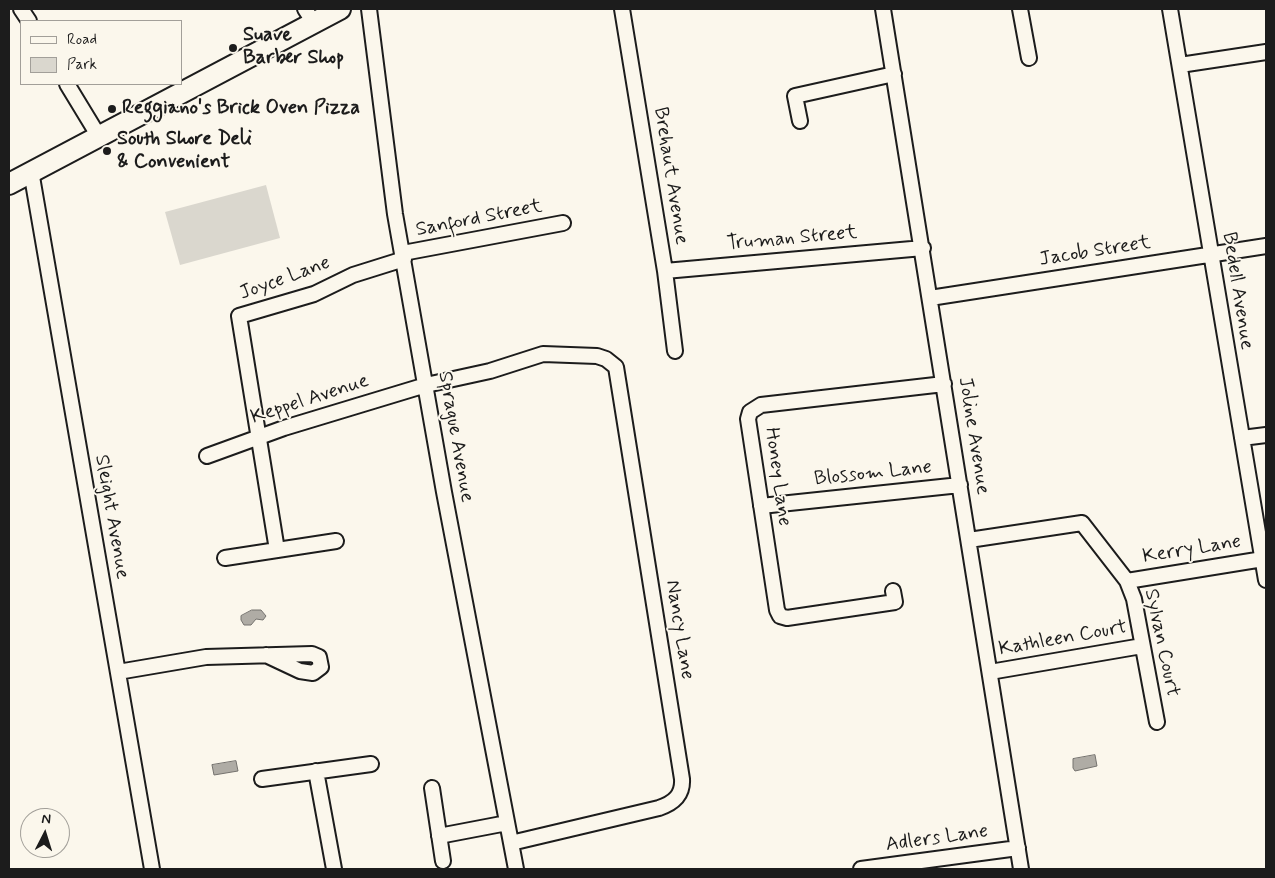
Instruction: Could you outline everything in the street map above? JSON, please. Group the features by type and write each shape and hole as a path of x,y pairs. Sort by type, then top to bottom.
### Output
{"main road":[{"path":"9,184 310,16 340,9"}],"street":[{"path":"21,9 28,20"},
{"name":"Sprague Avenue","path":"369,9 386,150 403,256 516,869"},
{"name":"Brehaut Avenue","path":"622,9 665,271 675,350"},
{"name":"Joline Avenue","path":"883,9 923,248 1021,869"},
{"path":"1020,9 1029,58"},
{"name":"Bedell Avenue","path":"1170,9 1266,580"},
{"path":"1180,65 1266,52"},
{"path":"800,121 795,96 894,74"},
{"path":"68,85 98,135"},
{"name":"Sleight Avenue","path":"31,171 152,869"},
{"name":"Sanford Street","path":"403,256 563,223"},
{"name":"Jacob Street","path":"930,298 1266,246"},
{"name":"Truman Street","path":"665,271 923,248"},
{"name":"Joyce Lane","path":"260,437 239,316 314,294 352,275 403,256"},
{"name":"Nancy Lane","path":"426,385 490,371 548,353 601,357 610,362 617,371 682,782 679,794 669,804 511,843"},
{"name":"Honey Lane","path":"894,591 895,602 787,618 780,616 777,610 748,425 750,412 761,404 944,384"},
{"name":"Keppel Avenue","path":"207,456 260,437 426,385"},
{"path":"1242,438 1266,436"},
{"path":"260,437 277,550"},
{"name":"Blossom Lane","path":"760,506 960,485"},
{"name":"Sylvan Court","path":"969,540 1082,523 1127,581 1134,599 1157,722"},
{"path":"225,558 336,541"},
{"name":"Kerry Lane","path":"1127,581 1263,559"},
{"name":"Kathleen Court","path":"990,672 1142,646"},
{"path":"118,672 200,658 266,655"},
{"path":"262,779 371,764"},
{"path":"316,771 334,869"},
{"path":"432,788 443,861"},
{"path":"439,836 507,823"},
{"name":"Adlers Lane","path":"862,869 1018,848"}],"green space":[{"path":"266,185 280,238 180,265 165,212"}],"shaded area":[{"path":"252,610 261,610 266,616 263,620 256,619 251,625 244,625 241,616"},
{"path":"1095,755 1097,766 1075,771 1073,759"},
{"path":"236,761 238,771 214,775 212,765"}],"place":[{"name":"Suave Barber Shop","path":"233,48"},
{"name":"Reggiano's Brick Oven Pizza","path":"112,109"},
{"name":"South Shore Deli & Convenient","path":"107,151"}]}
